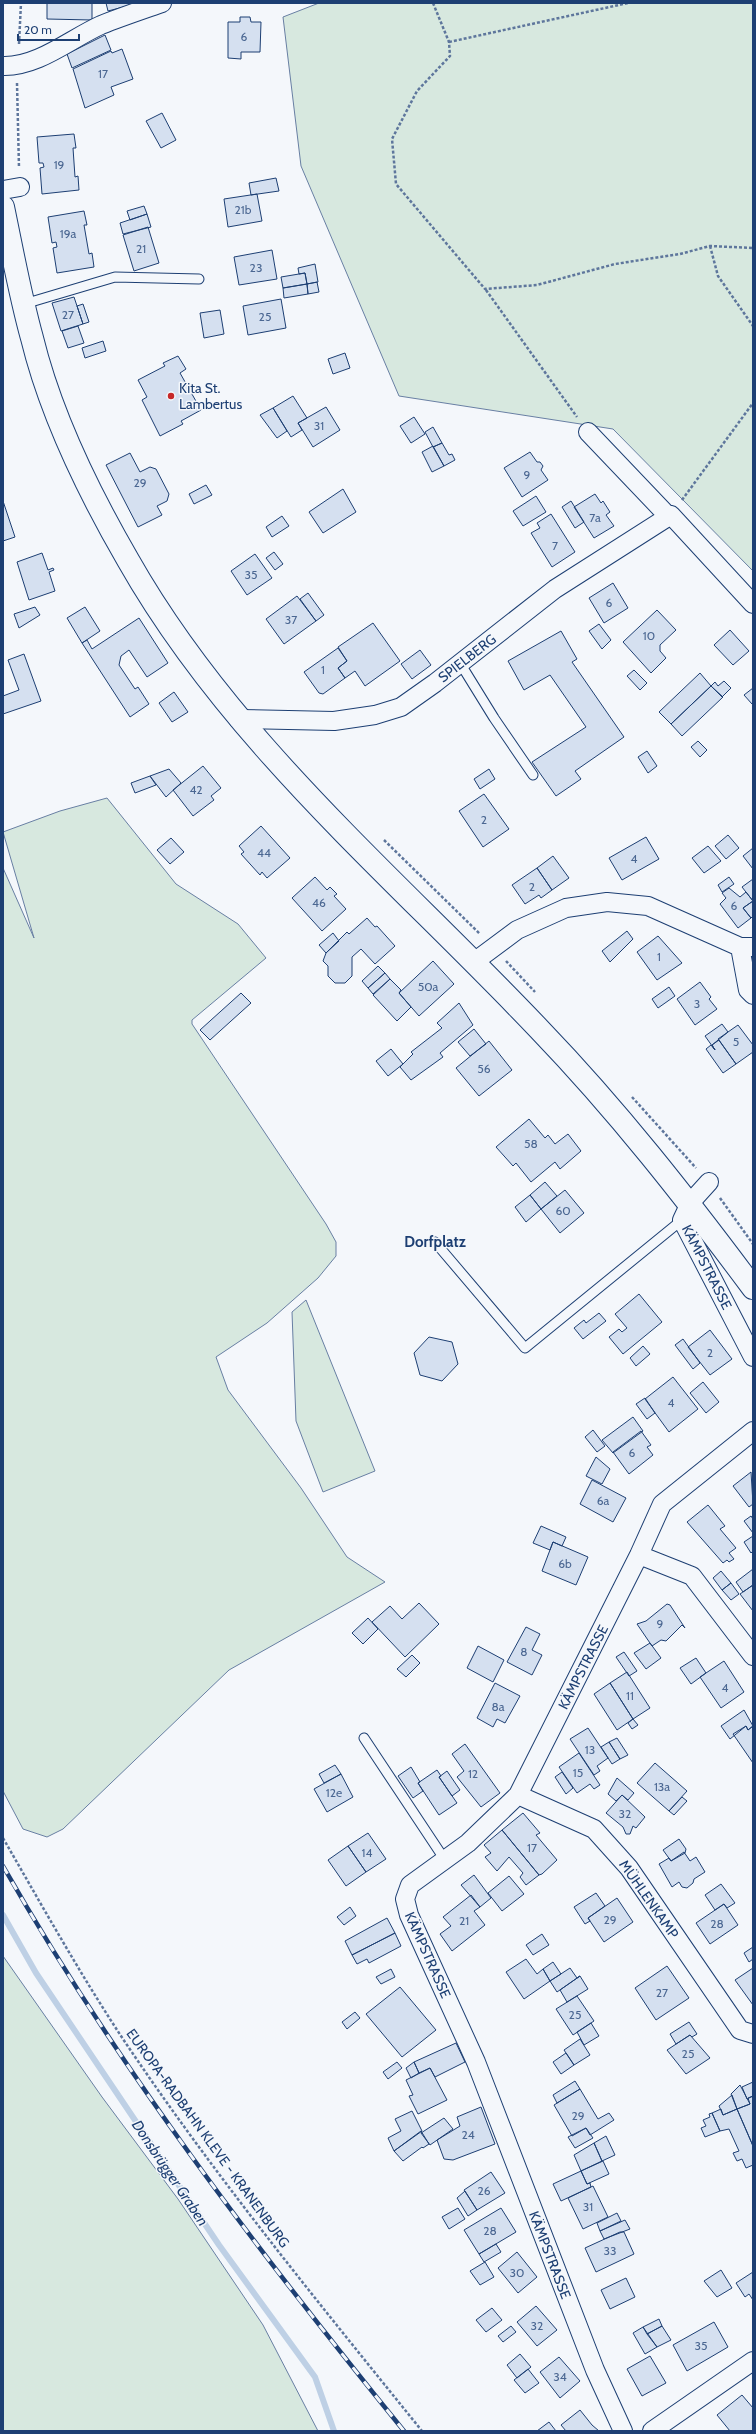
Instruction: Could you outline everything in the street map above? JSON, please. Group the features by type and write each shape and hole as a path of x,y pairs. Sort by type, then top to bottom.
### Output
{"main road":[{"path":"3,207 32,341 56,411 84,478 128,561 167,624 238,719 311,798 541,1030 641,1143 686,1212 753,1288"}],"street":[{"path":"10,67 34,60 101,25 162,3"},
{"path":"588,432 670,515 753,604"},
{"name":"SPIELBERG","path":"238,719 334,721 375,715 401,707 555,589 670,515"},
{"path":"474,962 517,930 566,908 607,902 648,906 746,947 748,990 753,995"},
{"name":"KÄMPSTRASSE","path":"709,1182 686,1212 753,1356"},
{"name":"KÄMPSTRASSE","path":"623,2431 595,2370 476,2062 409,1915 406,1899 410,1885 468,1843 518,1795 639,1555 662,1504 753,1431"},
{"path":"639,1555 692,1576 753,1656"},
{"name":"MÜHLENKAMP","path":"518,1795 594,1829 629,1868 740,2030 753,2034"},
{"path":"652,2431 753,2361"}],"lane":[{"path":"24,304 114,277 199,279"},
{"path":"460,663 494,718 533,775"},
{"path":"435,1242 526,1348 686,1212"},
{"path":"364,1738 445,1860"}],"path":[{"path":"11,189 10,67 21,3"},
{"path":"433,3 449,42 450,56 417,91 392,139 396,184 485,289 588,432"},
{"path":"449,42 628,3"},
{"path":"485,289 537,285 615,264 680,254 710,246 753,248"},
{"path":"710,246 718,276 753,326"},
{"path":"670,515 753,403"},
{"path":"381,838 494,948 537,994"},
{"path":"628,1094 709,1182 753,1244"},
{"name":"EUROPA-RADBAHN KLEVE - KRANENBURG","path":"3,1838 121,2036 276,2251 422,2431"}],"shaded area":[{"path":"319,3 753,3 753,571 613,429 399,396 301,166 283,17"},
{"path":"107,798 176,884 238,924 266,958 192,1020 192,1024 326,1224 336,1242 336,1256 318,1278 267,1323 216,1357 228,1390 301,1488 347,1557 385,1582 229,1670 63,1829 47,1837 23,1829 3,1791 3,868 34,938 3,832 60,811"},
{"path":"306,1300 375,1471 323,1492 296,1421 292,1312"},
{"path":"3,1956 102,2097 178,2199 263,2325 318,2431 3,2431"}],"building":[{"path":"47,3 92,3 92,20 47,19"},
{"path":"106,3 130,3 131,5 108,11"},
{"path":"240,17 250,17 251,22 261,22 260,52 241,52 241,59 228,58 228,22 240,22"},
{"path":"105,35 111,50 72,68 67,54"},
{"path":"122,49 133,79 111,87 114,95 85,108 73,69 111,51 112,53"},
{"path":"162,113 176,140 161,148 146,121"},
{"path":"74,134 76,148 73,148 75,177 78,176 79,190 42,194 40,168 44,167 43,163 39,163 37,137"},
{"path":"276,178 279,191 251,195 249,183"},
{"path":"257,194 262,221 228,227 224,199"},
{"path":"144,206 147,214 130,220 127,211"},
{"path":"84,211 87,225 84,225 89,254 92,253 94,267 57,273 53,248 57,247 56,242 52,243 48,217"},
{"path":"147,214 151,227 123,234 120,223"},
{"path":"148,227 159,263 134,271 123,235"},
{"path":"272,250 277,279 239,285 234,257"},
{"path":"315,264 318,282 307,284 305,273 299,274 298,268"},
{"path":"305,273 307,284 283,288 281,277"},
{"path":"317,282 319,292 308,294 307,284"},
{"path":"307,284 308,294 284,298 283,288"},
{"path":"74,297 83,324 61,331 52,303"},
{"path":"281,299 286,328 248,335 243,306"},
{"path":"83,304 89,322 83,324 77,306"},
{"path":"220,310 224,334 204,338 200,313"},
{"path":"78,326 84,343 68,348 62,331"},
{"path":"103,341 106,351 85,358 82,348"},
{"path":"345,353 350,368 333,374 328,359"},
{"path":"178,356 186,369 180,373 201,410 181,421 183,424 160,436 142,400 147,397 138,380 165,366 163,363"},
{"path":"293,396 307,418 298,423 302,430 291,437 273,408"},
{"path":"326,407 340,430 313,447 298,423"},
{"path":"273,408 287,431 277,438 260,415"},
{"path":"414,417 425,434 411,443 400,426"},
{"path":"433,427 442,443 433,447 425,432"},
{"path":"442,443 449,455 452,454 455,460 444,466 433,447"},
{"path":"433,446 444,466 432,472 422,452"},
{"path":"530,452 537,462 540,462 543,466 541,470 548,480 522,497 504,468"},
{"path":"130,453 140,472 150,467 156,469 169,494 167,501 157,506 162,515 138,527 106,465"},
{"path":"206,485 212,495 194,504 189,494"},
{"path":"343,489 356,512 323,533 309,512"},
{"path":"595,494 601,503 603,501 610,512 606,515 614,526 594,538 574,507"},
{"path":"536,496 546,512 523,526 513,511"},
{"path":"3,501 15,537 3,541"},
{"path":"571,501 584,522 575,528 562,507"},
{"path":"551,514 575,552 552,567 531,533 540,528 537,523"},
{"path":"282,516 289,526 272,537 266,527"},
{"path":"274,552 283,564 275,570 266,558"},
{"path":"42,553 48,570 53,568 54,570 49,572 55,591 29,600 17,562"},
{"path":"255,554 272,578 247,595 231,571"},
{"path":"613,583 628,608 604,623 589,598"},
{"path":"308,593 324,615 316,621 300,599"},
{"path":"297,596 316,621 284,644 266,619"},
{"path":"35,607 40,615 19,628 14,614"},
{"path":"85,607 100,631 82,643 67,618"},
{"path":"657,610 676,630 660,645 660,651 666,658 651,673 623,642"},
{"path":"139,618 168,663 147,677 129,650 121,656 119,665 135,689 138,687 149,704 130,717 82,643 87,640 92,649"},
{"path":"373,623 400,661 365,686 355,671 345,678 338,668 347,661 338,647"},
{"path":"599,624 611,640 602,649 589,631"},
{"path":"730,630 749,651 733,665 714,645"},
{"path":"561,631 577,659 572,662 624,737 575,771 581,779 556,796 532,762 586,727 550,675 524,690 508,661"},
{"path":"338,648 347,661 338,668 345,678 323,694 319,693 304,672"},
{"path":"420,650 431,665 412,679 401,664"},
{"path":"24,654 41,701 3,714 3,696 19,690 8,660"},
{"path":"634,670 647,683 640,690 627,676"},
{"path":"700,673 711,686 671,724 659,712"},
{"path":"724,681 731,688 722,697 711,686 715,682 718,686"},
{"path":"711,686 723,697 682,736 671,724"},
{"path":"753,688 753,704 752,704 744,695"},
{"path":"174,692 188,712 172,722 159,703"},
{"path":"698,741 707,750 700,757 691,747"},
{"path":"647,751 657,766 648,773 638,757"},
{"path":"203,766 221,788 211,796 214,800 193,816 173,790"},
{"path":"169,769 181,783 166,797 150,776"},
{"path":"489,769 495,779 480,789 474,779"},
{"path":"150,776 156,785 135,793 131,783"},
{"path":"484,794 509,829 483,847 459,811"},
{"path":"261,826 290,858 267,878 262,872 260,875 241,854 244,852 239,846"},
{"path":"728,835 739,848 726,859 715,846"},
{"path":"646,837 659,859 622,880 609,858"},
{"path":"171,838 184,852 170,864 157,850"},
{"path":"708,846 721,861 704,873 692,858"},
{"path":"753,848 753,869 743,856"},
{"path":"553,856 569,878 552,890 537,868"},
{"path":"537,868 552,890 541,898 539,895 525,904 512,885"},
{"path":"315,877 327,890 330,887 337,894 334,896 346,909 322,931 292,898"},
{"path":"729,877 734,884 722,892 718,885"},
{"path":"753,879 753,901 742,887"},
{"path":"729,888 740,897 746,892 753,901 743,908 751,918 738,928 720,904 726,898 722,893"},
{"path":"753,901 753,916 751,918 743,908"},
{"path":"367,918 375,927 377,926 395,946 375,964 361,949 352,957 352,976 345,983 335,983 328,976 328,966 323,961 326,953 347,932 349,934"},
{"path":"627,931 633,939 610,962 602,951"},
{"path":"333,933 339,941 326,953 319,945"},
{"path":"658,936 682,963 657,980 637,952"},
{"path":"433,961 454,984 419,1016 399,993"},
{"path":"378,966 385,973 368,988 362,981"},
{"path":"385,973 390,979 373,994 368,988"},
{"path":"390,979 401,990 399,993 411,1007 397,1021 373,995"},
{"path":"700,982 711,997 709,999 717,1009 695,1025 677,999"},
{"path":"669,987 675,996 658,1008 652,999"},
{"path":"241,993 251,1003 210,1040 200,1030"},
{"path":"459,1003 473,1025 440,1053 443,1057 411,1080 400,1067 413,1054 411,1052 442,1028 437,1023"},
{"path":"722,1024 728,1032 712,1045 715,1050 705,1036"},
{"path":"738,1025 753,1045 753,1052 736,1064 718,1039"},
{"path":"474,1029 486,1044 470,1056 458,1042"},
{"path":"719,1040 736,1064 723,1073 706,1049 711,1045 715,1050 712,1045"},
{"path":"489,1041 512,1070 479,1096 456,1068"},
{"path":"391,1049 403,1064 388,1076 376,1061"},
{"path":"529,1119 545,1138 548,1135 555,1144 568,1134 581,1151 560,1169 555,1162 531,1182 516,1163 513,1166 496,1147"},
{"path":"545,1182 557,1196 541,1209 530,1195"},
{"path":"565,1190 584,1213 560,1233 541,1209"},
{"path":"530,1195 541,1209 526,1222 515,1207"},
{"path":"639,1294 662,1322 623,1354 609,1337 619,1329 622,1332 627,1328 615,1314"},
{"path":"599,1313 606,1321 583,1339 574,1328 584,1320 586,1323"},
{"path":"710,1330 732,1359 710,1375 688,1347"},
{"path":"429,1337 452,1342 458,1364 442,1381 420,1375 414,1353"},
{"path":"683,1339 700,1363 693,1369 675,1345"},
{"path":"643,1346 650,1354 636,1366 630,1358"},
{"path":"673,1377 698,1409 669,1432 645,1399"},
{"path":"703,1382 719,1402 706,1413 690,1393"},
{"path":"645,1398 655,1413 647,1419 636,1404"},
{"path":"633,1417 643,1431 613,1453 602,1440"},
{"path":"593,1430 605,1446 597,1452 585,1437"},
{"path":"641,1431 651,1445 647,1447 653,1455 629,1474 613,1452"},
{"path":"596,1457 610,1469 602,1484 586,1476"},
{"path":"751,1472 753,1504 749,1507 733,1486"},
{"path":"592,1480 626,1498 613,1522 580,1504"},
{"path":"708,1505 725,1526 720,1529 736,1548 729,1553 734,1559 729,1562 727,1560 723,1563 687,1522"},
{"path":"751,1516 753,1519 753,1533 744,1521"},
{"path":"541,1526 566,1537 562,1546 553,1542 550,1550 533,1543"},
{"path":"753,1536 753,1551 751,1553 744,1542"},
{"path":"553,1542 588,1557 576,1585 542,1571"},
{"path":"753,1569 753,1585 743,1592 736,1582"},
{"path":"721,1571 731,1583 722,1590 713,1578"},
{"path":"731,1583 739,1594 731,1600 722,1590"},
{"path":"753,1585 753,1611 740,1594"},
{"path":"419,1603 439,1624 405,1657 372,1622 390,1606 402,1619"},
{"path":"667,1604 670,1605 685,1628 682,1625 666,1641 661,1640 652,1646 637,1624 646,1621"},
{"path":"368,1618 378,1629 363,1644 352,1633"},
{"path":"526,1627 540,1634 532,1650 542,1655 532,1675 507,1662"},
{"path":"650,1643 661,1658 646,1669 634,1653"},
{"path":"478,1646 504,1660 493,1682 467,1668"},
{"path":"624,1652 637,1671 629,1676 616,1657"},
{"path":"412,1655 420,1663 406,1677 397,1669"},
{"path":"696,1658 706,1673 691,1684 680,1668"},
{"path":"724,1661 744,1692 721,1708 700,1677"},
{"path":"627,1672 650,1708 633,1719 610,1683"},
{"path":"495,1683 520,1696 505,1723 497,1719 493,1727 477,1718"},
{"path":"610,1683 633,1719 617,1730 594,1694"},
{"path":"744,1710 753,1726 748,1730 746,1726 730,1739 721,1726"},
{"path":"633,1719 638,1725 632,1729 628,1723"},
{"path":"746,1726 748,1730 753,1726 753,1763 733,1734"},
{"path":"588,1728 608,1758 597,1766 600,1771 594,1775 570,1739"},
{"path":"617,1738 628,1755 620,1759 609,1742"},
{"path":"609,1742 620,1759 612,1764 601,1747"},
{"path":"465,1744 500,1793 481,1807 457,1777 464,1771 452,1754"},
{"path":"579,1753 600,1785 594,1789 590,1784 577,1793 559,1767"},
{"path":"655,1763 687,1791 669,1811 637,1783"},
{"path":"335,1765 341,1774 324,1783 319,1774"},
{"path":"411,1767 420,1782 418,1783 423,1791 413,1798 398,1776"},
{"path":"437,1770 441,1776 439,1777 457,1803 439,1815 418,1783"},
{"path":"447,1771 460,1790 452,1796 439,1777"},
{"path":"562,1772 573,1788 566,1794 555,1777"},
{"path":"341,1774 353,1797 327,1812 314,1789"},
{"path":"617,1778 634,1793 628,1800 622,1795 616,1801 608,1794"},
{"path":"622,1795 645,1817 636,1828 633,1826 630,1834 626,1834 623,1827 606,1813"},
{"path":"682,1797 687,1801 674,1815 669,1811"},
{"path":"523,1813 540,1833 536,1835 557,1860 539,1875 502,1830"},
{"path":"502,1830 539,1875 526,1885 520,1877 523,1873 509,1857 497,1871 485,1857 491,1853 484,1845"},
{"path":"368,1833 386,1859 366,1872 348,1846"},
{"path":"679,1839 686,1849 685,1853 671,1861 663,1850"},
{"path":"348,1846 366,1872 346,1886 328,1860"},
{"path":"684,1852 690,1861 696,1857 705,1872 694,1879 693,1883 687,1888 682,1887 679,1882 672,1887 659,1864 669,1858 671,1861"},
{"path":"474,1875 491,1898 480,1907 461,1885"},
{"path":"509,1876 524,1894 502,1911 488,1893"},
{"path":"721,1884 735,1903 727,1908 724,1904 715,1910 705,1895"},
{"path":"596,1893 605,1906 588,1918 590,1921 585,1924 574,1907"},
{"path":"471,1895 480,1907 474,1911 485,1925 452,1951 440,1934 451,1926 443,1917"},
{"path":"617,1898 633,1922 604,1942 588,1918"},
{"path":"724,1904 738,1925 710,1944 696,1923"},
{"path":"350,1907 356,1916 344,1925 337,1917"},
{"path":"387,1918 395,1933 352,1955 345,1941"},
{"path":"395,1933 401,1946 369,1963 367,1959 357,1964 352,1955"},
{"path":"542,1934 549,1945 533,1955 526,1945"},
{"path":"753,1947 753,1959 749,1962 744,1953"},
{"path":"526,1959 537,1974 543,1969 550,1981 524,1999 506,1972"},
{"path":"553,1962 561,1974 550,1981 543,1969"},
{"path":"667,1966 689,1998 656,2020 635,1988"},
{"path":"570,1968 577,1978 580,1976 557,1992 550,1981"},
{"path":"753,1968 753,2005 735,1980"},
{"path":"391,1969 395,1977 381,1984 376,1977"},
{"path":"580,1976 588,1989 567,2002 560,1990"},
{"path":"400,1987 436,2030 402,2057 366,2014"},
{"path":"577,1996 594,2021 573,2035 556,2009"},
{"path":"355,2012 360,2018 347,2029 342,2022"},
{"path":"689,2022 697,2034 692,2037 690,2035 676,2044 670,2034"},
{"path":"591,2023 599,2036 584,2045 577,2032"},
{"path":"690,2035 710,2058 686,2074 667,2050"},
{"path":"580,2039 590,2055 574,2065 564,2050"},
{"path":"456,2043 465,2062 435,2077 430,2068 419,2073 414,2062"},
{"path":"566,2053 574,2065 561,2074 553,2062"},
{"path":"397,2062 402,2068 388,2079 383,2072"},
{"path":"414,2062 419,2073 411,2078 406,2068"},
{"path":"430,2068 447,2100 418,2114 409,2096 413,2095 406,2080"},
{"path":"575,2081 580,2089 557,2103 553,2095"},
{"path":"753,2082 753,2096 747,2099 742,2087"},
{"path":"740,2085 750,2104 737,2109 731,2094"},
{"path":"580,2089 598,2119 609,2113 614,2120 590,2135 586,2128 572,2136 554,2105"},
{"path":"732,2095 737,2109 723,2115 719,2106"},
{"path":"753,2096 753,2146 737,2109 750,2104 748,2098"},
{"path":"481,2107 495,2144 453,2160 444,2159 437,2140 460,2126 457,2117"},
{"path":"721,2109 723,2115 737,2109 753,2146 753,2165 746,2168 742,2159 737,2161 733,2153 739,2151 729,2129 720,2131 712,2113"},
{"path":"412,2111 422,2131 394,2151 388,2138 401,2131 395,2119"},
{"path":"712,2113 720,2131 705,2137 701,2128 706,2126 703,2120 710,2117 709,2114"},
{"path":"444,2118 453,2129 430,2145 421,2133"},
{"path":"586,2128 593,2138 575,2148 568,2137"},
{"path":"421,2131 429,2144 423,2148 422,2147 403,2161 394,2151"},
{"path":"606,2136 615,2155 602,2161 594,2143"},
{"path":"594,2143 602,2161 581,2171 574,2155"},
{"path":"603,2161 609,2174 587,2184 581,2171"},
{"path":"581,2171 587,2184 590,2183 591,2187 561,2201 553,2184"},
{"path":"491,2172 505,2193 477,2210 464,2190"},
{"path":"593,2186 608,2217 583,2229 568,2198"},
{"path":"465,2191 477,2210 468,2216 457,2198"},
{"path":"458,2208 465,2219 449,2229 442,2217"},
{"path":"501,2208 516,2232 479,2254 464,2230"},
{"path":"617,2213 621,2221 600,2231 597,2223"},
{"path":"625,2220 630,2229 604,2239 600,2231"},
{"path":"620,2232 624,2232 634,2254 596,2272 585,2248"},
{"path":"496,2244 501,2252 484,2262 479,2254"},
{"path":"517,2252 537,2277 518,2293 498,2268"},
{"path":"485,2262 494,2277 480,2285 470,2271"},
{"path":"721,2270 732,2288 717,2297 704,2281"},
{"path":"753,2272 753,2300 749,2294 745,2297 736,2283"},
{"path":"626,2278 635,2297 610,2309 601,2290"},
{"path":"536,2306 557,2330 537,2346 517,2322"},
{"path":"492,2308 502,2320 486,2332 476,2320"},
{"path":"659,2319 662,2326 647,2334 643,2327"},
{"path":"714,2322 728,2347 687,2371 673,2345"},
{"path":"511,2326 516,2332 503,2342 498,2336"},
{"path":"662,2326 671,2340 657,2347 647,2334"},
{"path":"643,2327 657,2347 645,2354 633,2333"},
{"path":"520,2354 531,2367 517,2378 507,2365"},
{"path":"650,2356 666,2383 642,2396 627,2369"},
{"path":"559,2357 580,2381 560,2398 540,2372"},
{"path":"528,2369 539,2383 525,2393 514,2380"},
{"path":"742,2395 753,2408 753,2431 730,2431 717,2415"},
{"path":"580,2410 599,2431 566,2431 561,2425"},
{"path":"549,2422 556,2431 537,2431"}],"waterway":[{"name":"Donsbrügger Graben","path":"3,1915 36,1973 219,2245 315,2377 334,2431"}],"railway":[{"path":"3,1866 47,1941 94,2014 192,2157 296,2295 404,2431"}],"place":[{"name":"Kita St. Lambertus","path":"171,396"}],"district":[{"name":"Dorfplatz","path":"435,1242"}]}
